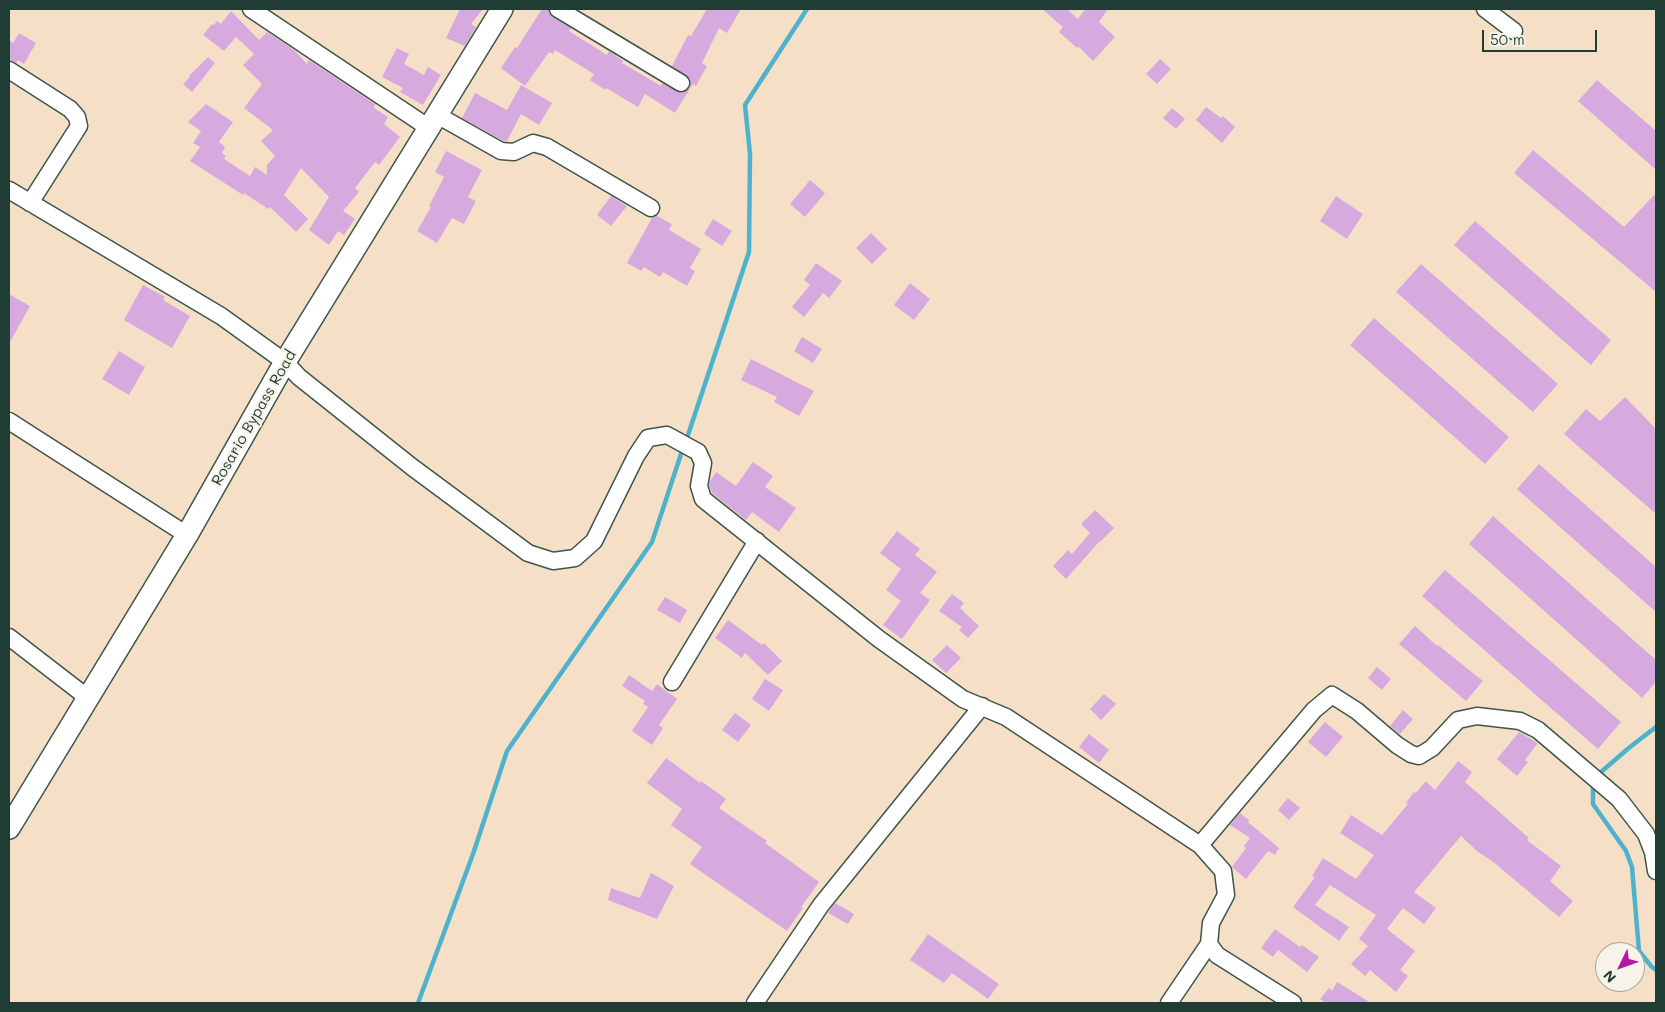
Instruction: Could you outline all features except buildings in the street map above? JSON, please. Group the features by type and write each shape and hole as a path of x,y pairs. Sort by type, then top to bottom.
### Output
{"main road":[{"name":"Rosario Bypass Road","path":"9,828 187,536 285,362 502,9"}],"street":[{"path":"251,9 433,122 501,151 514,152 533,143 547,147 651,208"},
{"path":"558,9 681,83"},
{"path":"1485,9 1514,31"},
{"path":"9,70 70,109 77,117 79,126 30,203"},
{"path":"9,191 221,316 285,362 299,377 412,467 528,553 553,561 575,558 594,541 636,456 648,438 667,434 698,452 703,463 699,486 703,499 879,639 963,699 1006,717 1200,845 1224,872 1226,895 1211,923 1209,944 1169,1003"},
{"path":"9,421 187,536"},
{"path":"672,682 757,541"},
{"path":"9,637 88,698"},
{"path":"1200,845 1314,710 1332,695 1357,711 1397,745 1411,754 1419,756 1432,748 1458,720 1477,716 1520,720 1538,730 1619,799 1646,834 1653,852 1656,871"},
{"path":"755,1003 821,905 982,706"},
{"path":"1209,944 1217,955 1293,1003"}],"waterway":[{"path":"686,441 749,252 750,154 745,105 807,9"},
{"path":"418,1003 473,854 507,751 652,542 683,448"},
{"path":"1601,772 1656,727"},
{"path":"1593,787 1593,804 1626,851 1632,867 1639,951 1656,970"}]}
